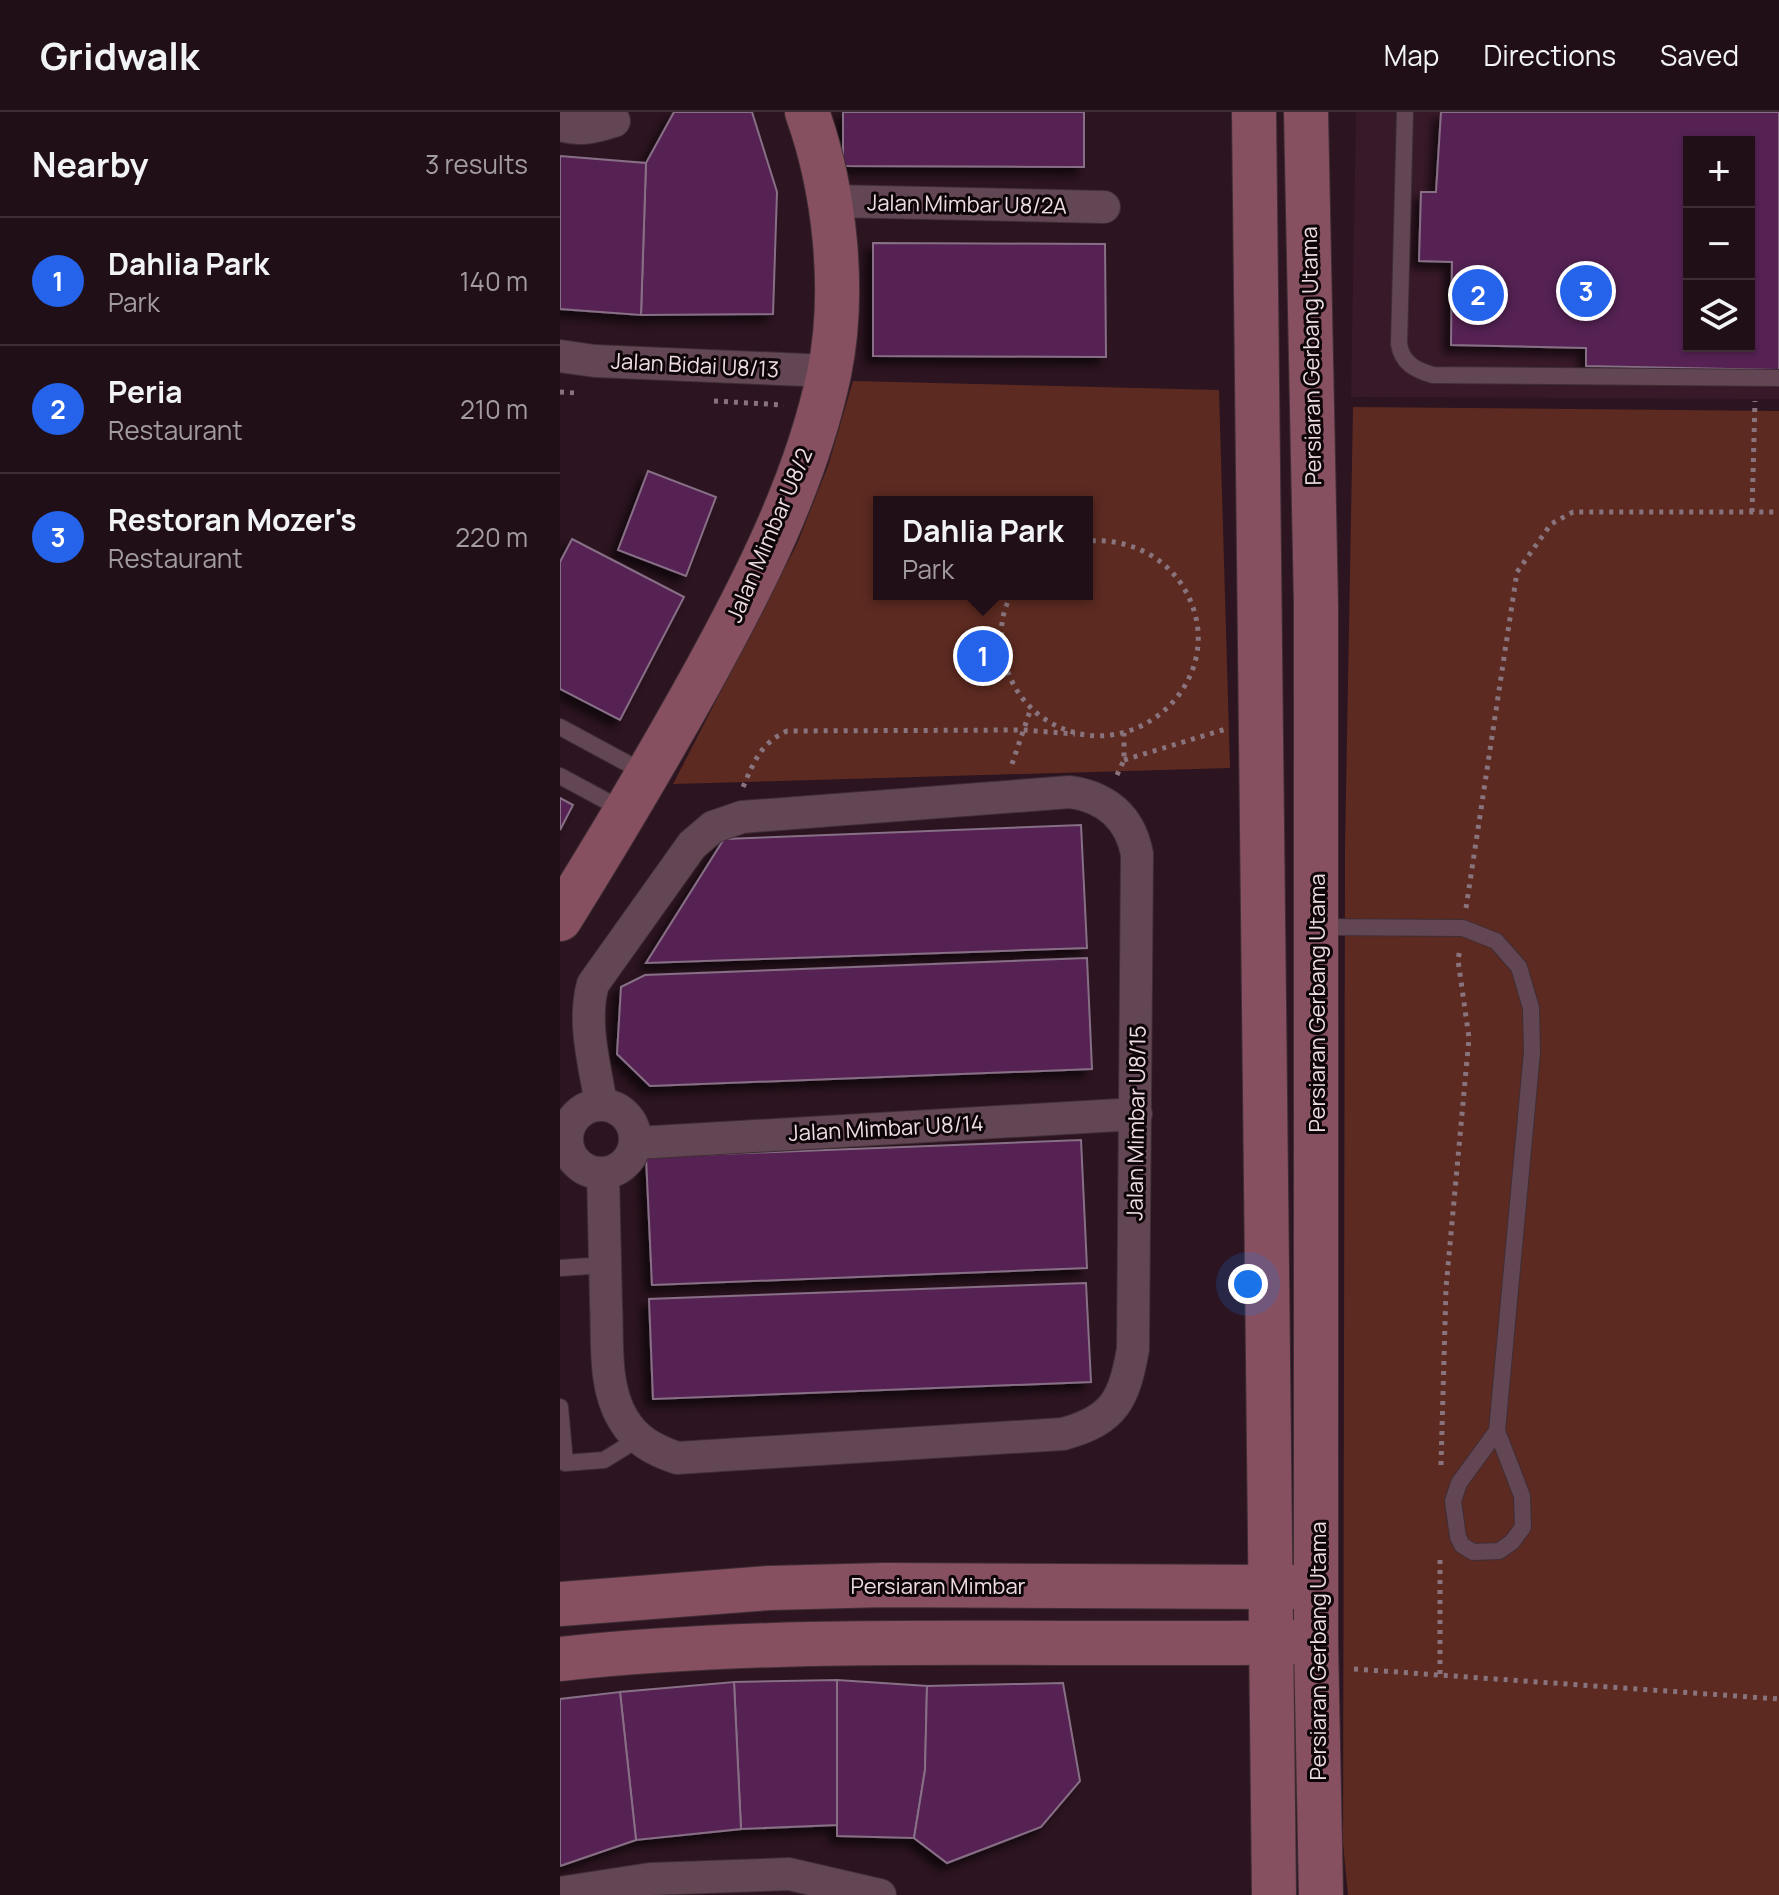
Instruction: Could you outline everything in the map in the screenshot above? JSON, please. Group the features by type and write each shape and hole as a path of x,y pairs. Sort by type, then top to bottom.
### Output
{"main road":[{"name":"Jalan Mimbar U8/2","path":"560,919 648,775 729,628 765,555 806,456 829,371 835,323 831,201 817,139 807,112"},
{"name":"Persiaran Gerbang Utama","path":"1254,112 1274,1895"},
{"name":"Persiaran Gerbang Utama","path":"1306,112 1316,606 1316,1654 1321,1895"},
{"name":"Persiaran Mimbar","path":"560,1604 769,1588 885,1585 1317,1587"},
{"path":"560,1659 631,1651 741,1645 1270,1643 1316,1654"}],"street":[{"path":"560,125 572,129 614,121"},
{"name":"Jalan Mimbar U8/2A","path":"831,201 1104,207"},
{"name":"Jalan Bidai U8/13","path":"560,356 595,361 829,371"},
{"path":"601,1104 588,1016 593,984 680,860 702,835 727,820 1002,797 1070,792 1103,802"},
{"name":"Jalan Mimbar U8/15","path":"638,1439 656,1451 677,1458 1063,1434 1083,1429 1105,1417 1121,1396 1133,1349 1137,854 1128,825 1117,811 1103,802"},
{"path":"601,1104 613,1106 623,1112 635,1131 636,1143 633,1153 621,1168 603,1174 581,1167 573,1159 564,1130 583,1109 601,1104"},
{"name":"Jalan Mimbar U8/14","path":"636,1143 1136,1114"},
{"path":"603,1174 608,1364 613,1395 623,1419 638,1439"},
{"path":"560,1893 650,1879 789,1874 880,1895"}],"lane":[{"path":"1405,112 1399,344 1405,361 1433,375 1779,378"},
{"path":"560,727 648,775"},
{"path":"560,776 626,812"},
{"path":"1316,927 1463,928 1496,941 1519,967 1531,1008 1532,1052 1497,1431 1522,1496 1523,1527 1512,1542 1499,1551 1473,1552 1462,1545 1458,1537 1453,1501 1459,1483 1497,1431"},
{"path":"560,1268 605,1265"},
{"path":"560,1407 565,1463 604,1460 638,1439"}],"path":[{"path":"1752,512 1756,378"},
{"path":"1441,1468 1446,1288 1469,1038 1458,960 1517,572 1551,524 1573,512 1779,512"},
{"path":"727,820 758,754 770,739 787,731 1023,730 1098,736 1124,733 1146,725 1165,711 1181,694 1194,662 1197,627 1192,605 1181,584 1165,566 1146,552 1125,543 1093,541"},
{"path":"1010,600 1002,622 1001,646 1006,669 1016,690 1031,708 1050,723 1073,732 1098,736"},
{"path":"1002,797 1031,708"},
{"path":"1124,760 1213,731 1260,722"},
{"path":"1103,802 1124,760 1124,733"},
{"path":"1440,1674 1441,1547"},
{"path":"1316,1654 1440,1674 1779,1699"}],"shaded area":[{"path":"1356,112 1779,112 1779,399 1351,397"},
{"path":"853,381 1219,390 1230,768 673,784 797,544 828,466"},
{"path":"1353,407 1779,411 1779,1895 1348,1895 1343,1844 1345,847"}],"building":[{"path":"674,112 752,112 777,192 773,314 641,315 646,163"},
{"path":"843,112 1084,112 1084,167 843,166"},
{"path":"1441,112 1779,112 1779,370 1586,366 1586,348 1451,345 1452,262 1419,261 1421,192 1436,192"},
{"path":"560,156 646,163 641,315 560,309"},
{"path":"873,243 1105,244 1106,357 873,356"},
{"path":"648,471 716,497 686,576 618,550"},
{"path":"572,539 684,597 620,720 560,689 560,562"},
{"path":"560,798 573,805 560,830"},
{"path":"1081,825 1087,948 646,963 724,839"},
{"path":"1087,958 1092,1069 650,1086 617,1054 621,987 645,975"},
{"path":"1081,1140 1087,1268 652,1285 646,1157"},
{"path":"1086,1283 1091,1382 653,1399 649,1299"},
{"path":"837,1680 837,1825 741,1829 734,1682"},
{"path":"837,1680 927,1686 925,1770 914,1838 837,1836"},
{"path":"734,1682 741,1829 636,1840 620,1692"},
{"path":"1063,1683 1080,1781 1041,1827 947,1863 914,1838 925,1770 927,1686"},
{"path":"620,1692 636,1840 560,1866 560,1699"}],"place":[{"name":"Restoran Mozer's","path":"1586,291"},
{"name":"Peria","path":"1478,295"},
{"name":"Dahlia Park","path":"983,656"}]}
